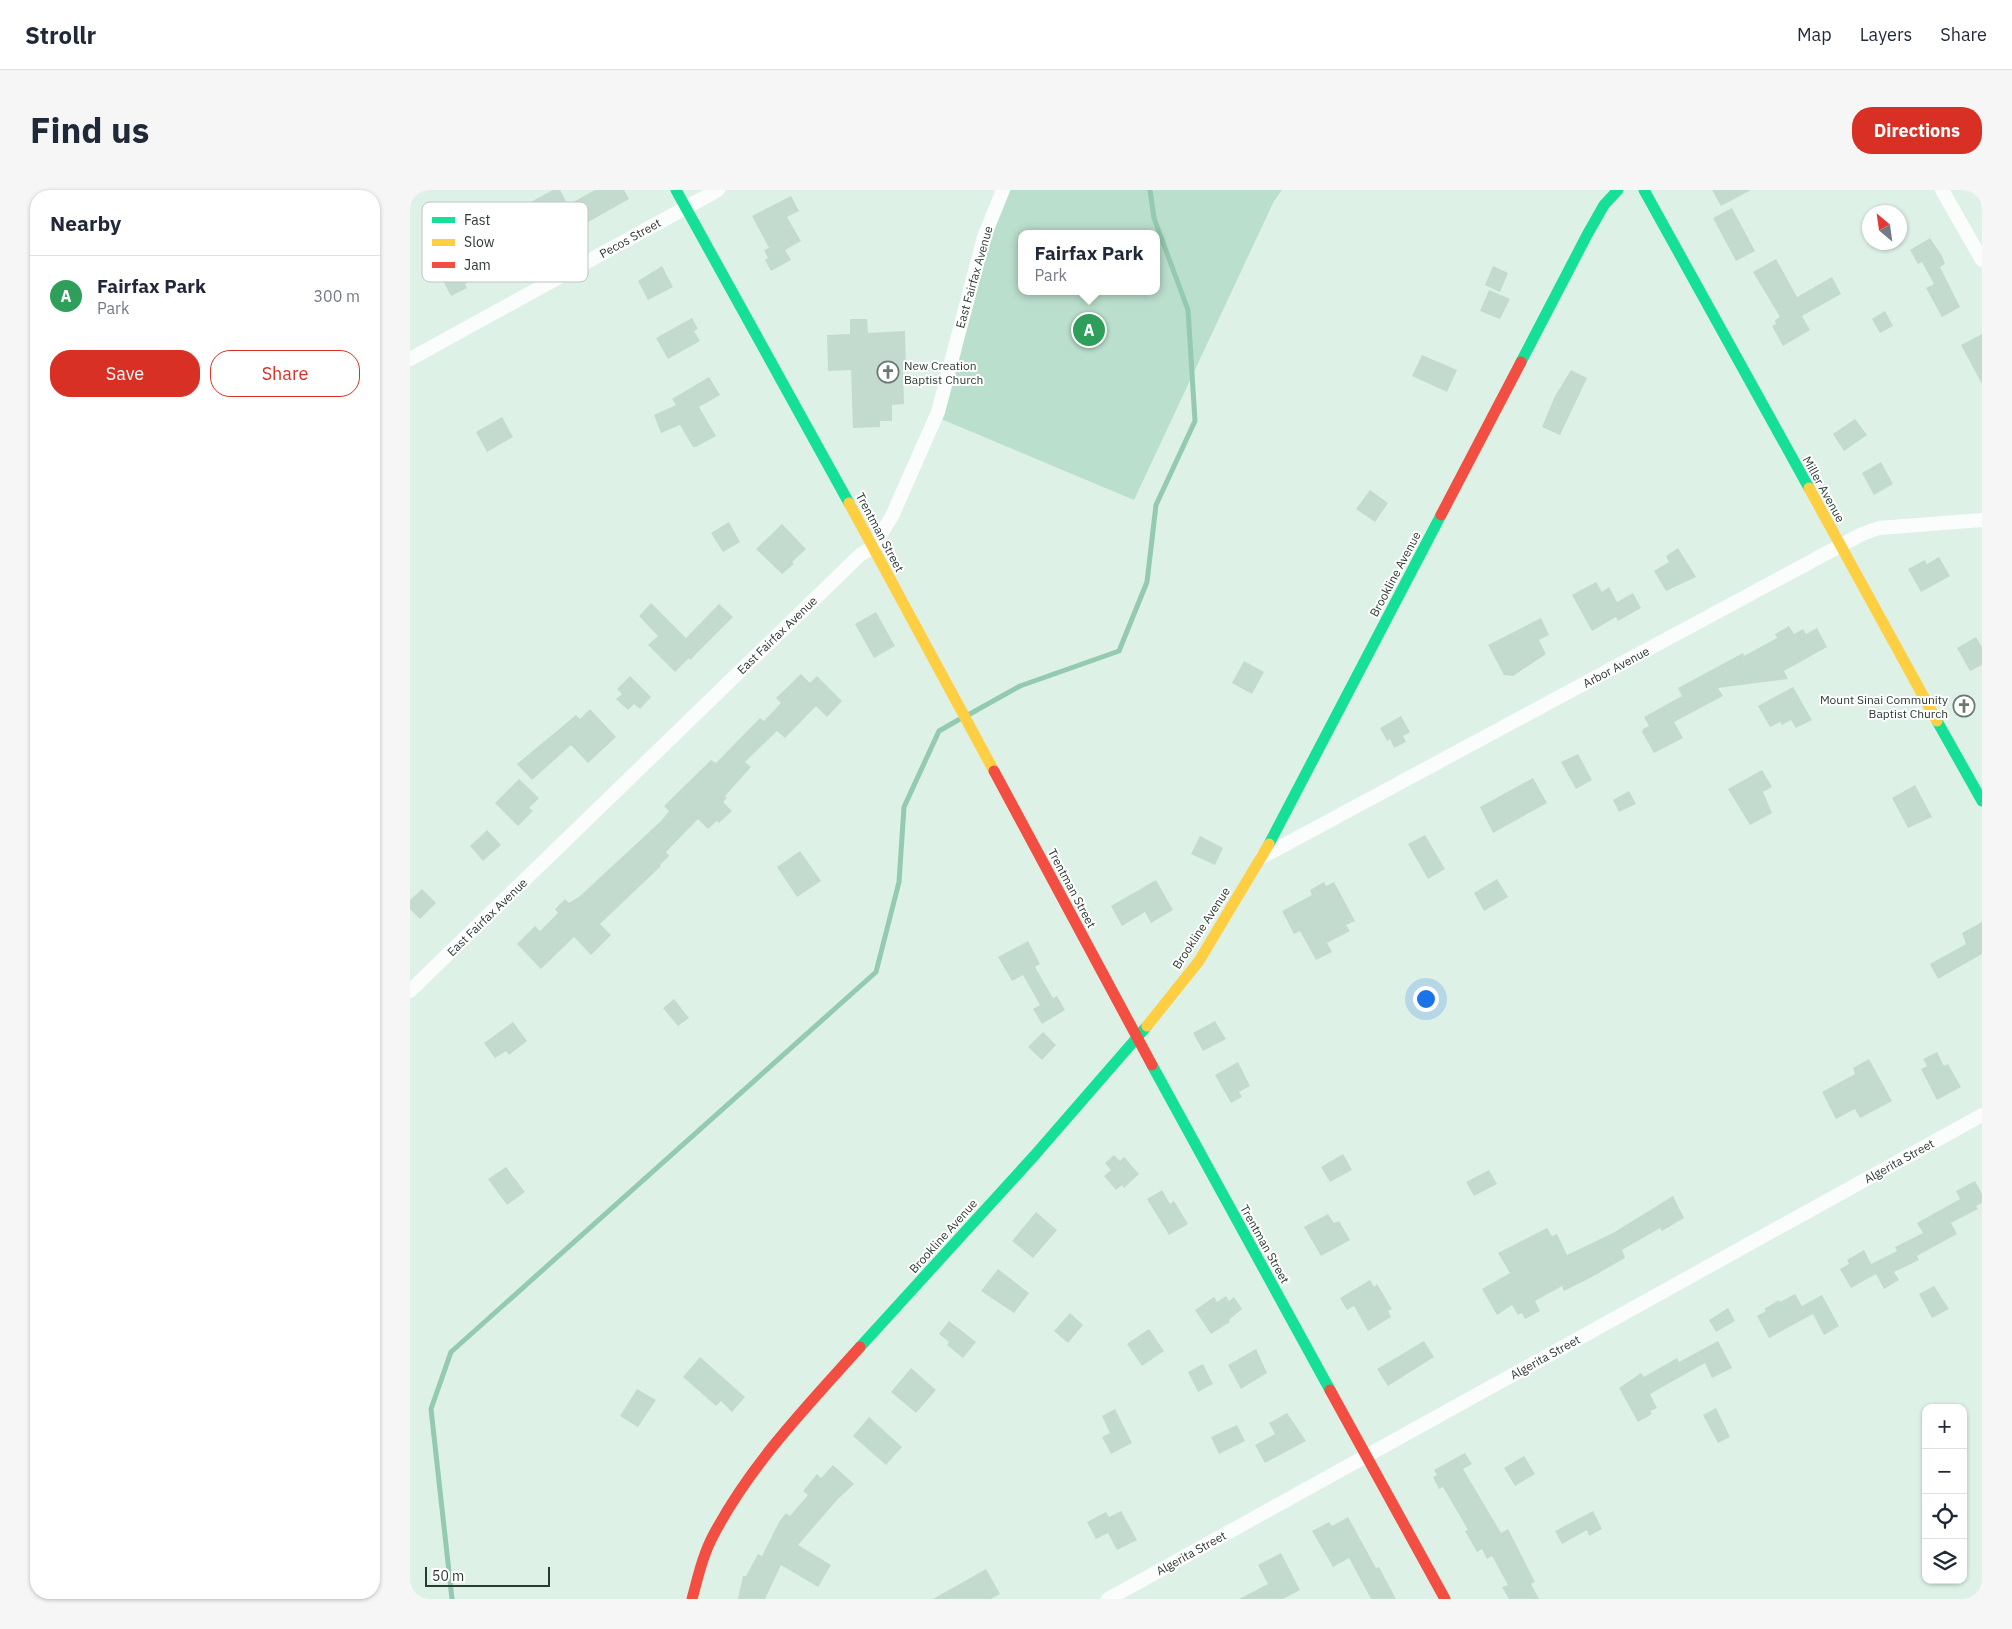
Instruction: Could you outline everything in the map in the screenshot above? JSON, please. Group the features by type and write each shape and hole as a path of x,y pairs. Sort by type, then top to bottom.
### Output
{"street":[{"name":"Trentman Street","path":"676,190 873,548 1365,1456 1445,1599"},
{"name":"Pecos Street","path":"588,262 718,190"},
{"name":"East Fairfax Avenue","path":"410,991 860,555 873,548 892,516 938,412 984,237 1003,190"},
{"name":"Brookline Avenue","path":"692,1599 702,1562 714,1534 762,1458 1034,1156 1137,1038 1199,961 1262,858 1587,235 1604,206 1618,190"},
{"name":"Miller Avenue","path":"1644,190 1982,801"},
{"path":"1942,190 1982,260"},
{"name":"Pecos Street","path":"410,359 551,282"},
{"name":"Arbor Avenue","path":"1262,858 1840,547 1879,528 1982,520"},
{"name":"Algerita Street","path":"1108,1599 1982,1115"}],"green space":[{"path":"1004,190 1282,190 1274,201 1134,500 941,419 977,277"}],"building":[{"path":"553,190 560,190 566,202 531,202"},
{"path":"595,190 624,190 629,199 588,222 588,202 573,202"},
{"path":"1712,190 1751,190 1721,206"},
{"path":"791,196 799,211 787,217 801,241 785,250 791,260 771,271 765,260 768,258 764,250 769,248 752,216"},
{"path":"1732,208 1755,251 1736,261 1713,218"},
{"path":"1930,238 1942,256 1945,264 1940,267 1960,307 1942,317 1926,288 1934,284 1922,262 1918,264 1910,250"},
{"path":"1776,259 1797,297 1832,277 1841,294 1802,316 1810,330 1783,346 1772,326 1776,324 1775,320 1780,317 1753,272"},
{"path":"662,266 673,287 648,300 638,281"},
{"path":"1493,266 1508,273 1500,292 1485,285"},
{"path":"444,282 468,282 465,284 467,288 451,296"},
{"path":"1489,290 1510,299 1500,319 1480,311"},
{"path":"1885,311 1893,326 1880,333 1872,319"},
{"path":"692,318 698,329 694,331 700,341 668,359 656,338"},
{"name":"New Creation Baptist Church","path":"850,319 867,319 868,333 905,331 906,368 903,368 904,404 892,405 892,421 880,421 880,427 853,428 851,370 828,371 827,335 850,334"},
{"path":"1982,334 1982,384 1961,345"},
{"path":"1422,355 1457,370 1447,392 1412,376"},
{"path":"1571,370 1587,378 1560,435 1542,427 1555,396"},
{"path":"709,377 720,395 699,407 716,436 693,447 680,425 661,433 654,415 676,405 672,399"},
{"path":"502,417 513,437 487,452 476,432"},
{"path":"1855,419 1867,435 1844,451 1833,434"},
{"path":"1881,462 1893,484 1874,495 1862,473"},
{"path":"1370,490 1388,503 1375,522 1356,509"},
{"path":"729,522 740,542 723,552 711,533"},
{"path":"782,524 806,549 792,562 794,564 782,574 756,549"},
{"path":"1678,548 1696,577 1666,591 1654,571 1669,562 1666,556"},
{"path":"1939,557 1950,576 1921,592 1908,569 1925,560 1927,564"},
{"path":"1596,582 1602,592 1609,587 1617,602 1633,593 1641,608 1618,621 1616,617 1592,631 1572,595"},
{"path":"651,603 686,638 719,604 733,617 690,660 689,658 675,672 648,645 658,636 639,616"},
{"path":"876,612 895,646 874,658 855,624"},
{"path":"1541,618 1549,635 1539,640 1546,654 1513,676 1504,675 1488,645"},
{"path":"1789,626 1794,634 1803,629 1806,634 1817,628 1827,647 1784,671 1788,679 1718,688 1723,696 1674,722 1683,738 1654,753 1642,732 1643,729 1649,726 1644,717 1682,696 1678,688 1743,653 1744,656 1777,638 1775,634"},
{"path":"1976,637 1982,647 1982,665 1970,671 1957,648"},
{"path":"1244,661 1264,672 1252,694 1232,683"},
{"path":"801,674 810,683 817,676 842,701 827,717 816,706 785,738 777,731 745,762 751,767 725,796 727,798 723,802 732,811 719,823 717,821 708,829 698,819 666,852 669,856 661,866 600,924 611,935 591,955 574,937 541,969 517,944 535,926 540,931 558,913 555,909 565,899 569,903 580,896 661,821 669,811 664,806 711,760 716,763 760,718 764,721 781,703 776,698"},
{"path":"630,676 651,697 640,709 634,704 628,710 616,699 622,694 617,689"},
{"path":"1793,687 1812,720 1796,728 1791,720 1782,725 1780,722 1770,727 1758,706"},
{"path":"590,709 616,737 588,763 571,745 532,780 517,764 576,715 580,719"},
{"path":"1401,716 1410,732 1403,736 1406,742 1394,748 1390,739 1387,741 1380,728"},
{"path":"1578,754 1592,780 1576,789 1561,762"},
{"path":"1762,770 1772,787 1763,792 1772,813 1750,825 1728,789"},
{"path":"1533,778 1547,803 1493,833 1480,807"},
{"path":"519,779 539,798 529,808 533,811 518,826 495,803"},
{"path":"1915,785 1932,817 1908,828 1892,798"},
{"path":"1629,791 1636,804 1619,812 1613,800"},
{"path":"487,830 501,845 483,861 470,846"},
{"path":"1425,835 1445,869 1428,879 1408,844"},
{"path":"1200,836 1223,848 1215,865 1191,854"},
{"path":"800,851 821,881 797,897 777,867"},
{"path":"1497,879 1508,897 1484,911 1474,893"},
{"path":"1156,880 1173,910 1151,923 1145,912 1122,926 1111,906"},
{"path":"1324,882 1326,886 1334,882 1355,921 1346,925 1350,931 1327,943 1332,952 1316,960 1300,931 1294,934 1282,911 1312,895 1310,890"},
{"path":"422,889 436,903 420,919 410,909 410,900"},
{"path":"1982,922 1982,954 1938,979 1930,964 1966,944 1962,933"},
{"path":"1028,941 1040,964 1035,967 1053,998 1057,996 1065,1010 1042,1024 1033,1009 1040,1005 1023,975 1012,981 998,957"},
{"path":"674,999 689,1018 678,1026 663,1008"},
{"path":"1215,1021 1226,1039 1203,1051 1193,1033"},
{"path":"513,1022 527,1041 509,1055 506,1051 495,1058 484,1043"},
{"path":"1043,1032 1056,1045 1042,1060 1028,1047"},
{"path":"1937,1052 1944,1066 1948,1064 1961,1087 1937,1100 1921,1069 1927,1066 1923,1059"},
{"path":"1869,1059 1892,1101 1860,1118 1855,1109 1836,1119 1822,1092 1855,1074 1853,1068"},
{"path":"1238,1062 1250,1086 1239,1092 1242,1097 1231,1103 1215,1075"},
{"path":"1343,1154 1352,1170 1330,1182 1321,1167"},
{"path":"1114,1155 1120,1161 1124,1157 1139,1174 1124,1188 1122,1185 1116,1190 1104,1176 1111,1170 1105,1163"},
{"path":"506,1167 525,1192 507,1205 488,1179"},
{"path":"1489,1170 1497,1184 1474,1196 1466,1182"},
{"path":"1975,1181 1982,1194 1982,1203 1976,1206 1978,1209 1951,1223 1957,1234 1917,1256 1919,1260 1894,1272 1899,1280 1884,1289 1876,1274 1851,1288 1840,1269 1849,1264 1847,1260 1864,1250 1871,1264 1897,1251 1895,1247 1923,1233 1917,1223 1960,1199 1956,1191"},
{"path":"1162,1190 1170,1204 1174,1201 1188,1224 1169,1235 1147,1199"},
{"path":"1673,1196 1684,1218 1662,1231 1660,1228 1622,1250 1625,1258 1564,1291 1562,1286 1535,1301 1540,1311 1525,1319 1522,1313 1518,1315 1512,1305 1497,1315 1482,1289 1510,1273 1498,1253 1547,1228 1552,1236 1557,1234 1567,1255 1613,1233"},
{"path":"1036,1212 1057,1230 1033,1258 1012,1241"},
{"path":"1328,1214 1334,1223 1339,1221 1350,1240 1321,1256 1304,1227"},
{"path":"998,1269 1029,1293 1014,1313 981,1291"},
{"path":"1370,1280 1374,1287 1377,1284 1392,1309 1388,1311 1391,1317 1368,1331 1354,1306 1347,1310 1340,1298"},
{"path":"1934,1286 1949,1309 1932,1318 1919,1294"},
{"path":"1795,1294 1802,1306 1822,1295 1839,1326 1824,1335 1813,1314 1769,1338 1757,1316 1766,1311 1764,1309 1779,1300 1780,1302"},
{"path":"1226,1296 1229,1301 1234,1297 1242,1309 1229,1320 1230,1322 1211,1334 1195,1310 1214,1297 1217,1302"},
{"path":"1728,1308 1735,1321 1716,1332 1709,1320"},
{"path":"1070,1313 1083,1325 1068,1343 1054,1331"},
{"path":"949,1321 976,1342 963,1358 947,1345 949,1342 939,1334"},
{"path":"1149,1329 1164,1351 1142,1366 1127,1344"},
{"path":"1424,1341 1434,1357 1388,1386 1377,1369"},
{"path":"1718,1341 1732,1368 1712,1378 1705,1363 1650,1394 1657,1408 1650,1411 1652,1414 1638,1422 1619,1388 1641,1373 1644,1377 1677,1358 1679,1362"},
{"path":"1256,1349 1267,1373 1241,1389 1228,1365"},
{"path":"700,1357 745,1397 732,1412 721,1401 716,1406 683,1377"},
{"path":"1203,1364 1213,1384 1198,1392 1188,1372"},
{"path":"911,1368 936,1390 916,1413 891,1392"},
{"path":"637,1389 656,1400 638,1427 620,1416"},
{"path":"1716,1408 1730,1437 1718,1443 1703,1415"},
{"path":"1115,1409 1132,1443 1111,1454 1102,1437 1110,1433 1102,1416"},
{"path":"1287,1413 1306,1441 1265,1463 1255,1445 1275,1434 1269,1423"},
{"path":"869,1417 902,1447 886,1465 853,1436"},
{"path":"1237,1425 1245,1441 1219,1454 1211,1437"},
{"path":"1465,1453 1472,1464 1463,1469 1501,1533 1508,1529 1535,1582 1531,1584 1539,1599 1509,1599 1502,1587 1508,1585 1492,1556 1487,1559 1482,1549 1477,1552 1465,1531 1468,1530 1443,1487 1439,1489 1433,1477 1437,1475 1434,1470"},
{"path":"1524,1456 1535,1474 1515,1486 1504,1468"},
{"path":"833,1465 854,1484 837,1500 798,1545 831,1565 818,1587 781,1565 765,1599 738,1599 743,1576 746,1576 758,1554 762,1556 779,1522 786,1513 790,1516 808,1495 803,1491 817,1474 821,1478"},
{"path":"1121,1511 1137,1540 1117,1550 1108,1533 1096,1539 1087,1522 1106,1512 1109,1517"},
{"path":"1593,1511 1602,1529 1589,1536 1587,1530 1562,1544 1555,1531"},
{"path":"1348,1517 1376,1568 1379,1567 1396,1599 1371,1599 1349,1558 1333,1567 1312,1531 1329,1522 1332,1526"},
{"path":"1281,1553 1300,1590 1283,1599 1239,1599 1268,1584 1258,1565"},
{"path":"986,1569 1000,1594 991,1599 933,1599"}],"waterway":[{"path":"1150,190 1154,218 1158,230"},
{"path":"968,715 1020,686 1119,651 1147,582 1156,505 1195,421 1188,310 1160,234"},
{"path":"452,1599 431,1409 451,1352 876,972 899,882 904,807 939,731 960,719"}],"traffic: fast":[{"path":"676,190 849,503"},
{"path":"1521,362 1587,235 1604,205 1618,190"},
{"path":"1644,190 1809,488"},
{"path":"1269,844 1441,515"},
{"path":"1937,721 1982,801"},
{"path":"860,1347 1034,1156 1147,1026"},
{"path":"1152,1065 1330,1390"}],"traffic: slow":[{"path":"1809,488 1937,721"},
{"path":"849,503 994,771"},
{"path":"1147,1026 1199,961 1269,844"}],"traffic: jam":[{"path":"1441,515 1521,362"},
{"path":"994,771 1152,1065"},
{"path":"692,1599 710,1542 729,1508 781,1436 860,1347"},
{"path":"1330,1390 1445,1599"}],"place":[{"name":"Fairfax Park","path":"1089,330"},
{"name":"New Creation Baptist Church","path":"888,372"},
{"name":"Mount Sinai Community Baptist Church","path":"1964,706"}]}
